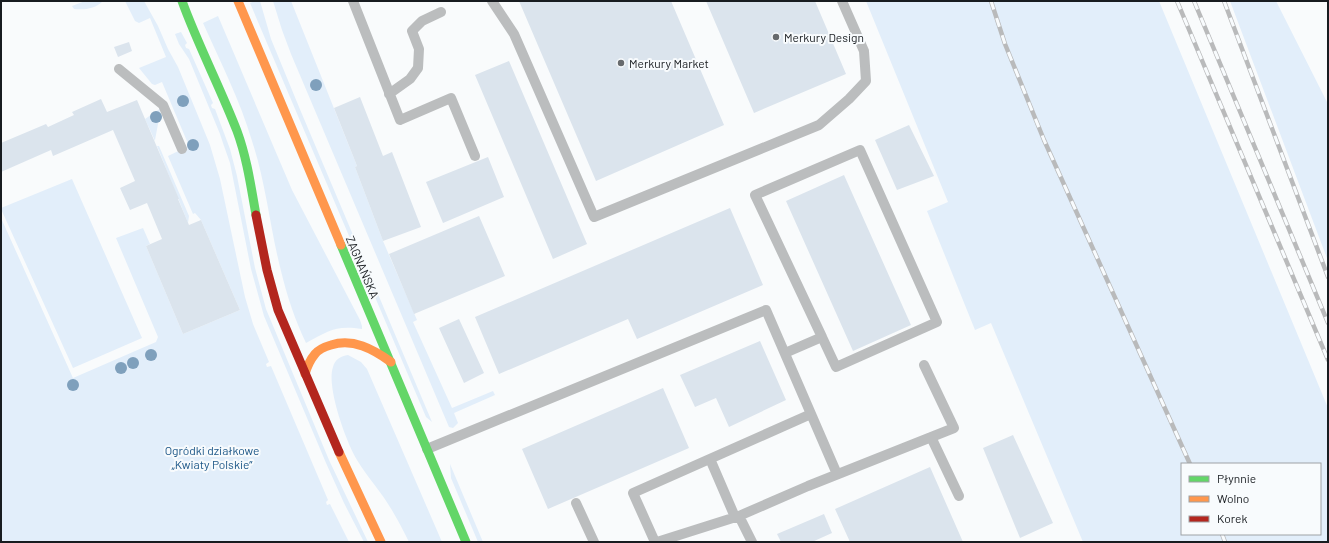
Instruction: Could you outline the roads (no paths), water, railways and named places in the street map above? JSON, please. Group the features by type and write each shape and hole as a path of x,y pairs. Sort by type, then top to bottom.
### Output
{"main road":[{"path":"182,1 189,21 237,132 248,173 268,270 278,310 347,472 381,542"},
{"name":"ZAGNAŃSKA","path":"238,1 466,542"},
{"path":"305,374 310,361 316,352 334,343 342,341 366,346 391,362"}],"lane":[{"path":"353,1 400,120 451,98 475,156"},
{"path":"492,1 514,34 594,216 819,125 849,99 866,81 864,51 842,1"},
{"path":"389,94 410,79 418,68 419,50 412,31 422,21 441,12"},
{"path":"118,69 163,105 182,149"},
{"path":"860,150 937,322 836,367 822,337 755,195 860,150"},
{"path":"427,450 766,310 837,474"},
{"path":"784,353 822,337"},
{"path":"811,414 633,493 656,542 737,516 837,474 954,428 924,365"},
{"path":"931,437 959,496"},
{"path":"710,459 737,516 752,542"},
{"path":"576,503 594,542"}],"railway":[{"path":"991,1 1005,44 1044,140 1190,463"},
{"path":"1177,1 1328,360"},
{"path":"1194,1 1328,323"},
{"path":"1224,1 1328,277"},
{"path":"1222,535 1225,542"}],"place":[{"name":"Merkury Design","path":"776,37"},
{"name":"Merkury Market","path":"621,63"}],"park label":[{"name":"Ogródki działkowe „Kwiaty Polskie”","path":"212,457"}]}
